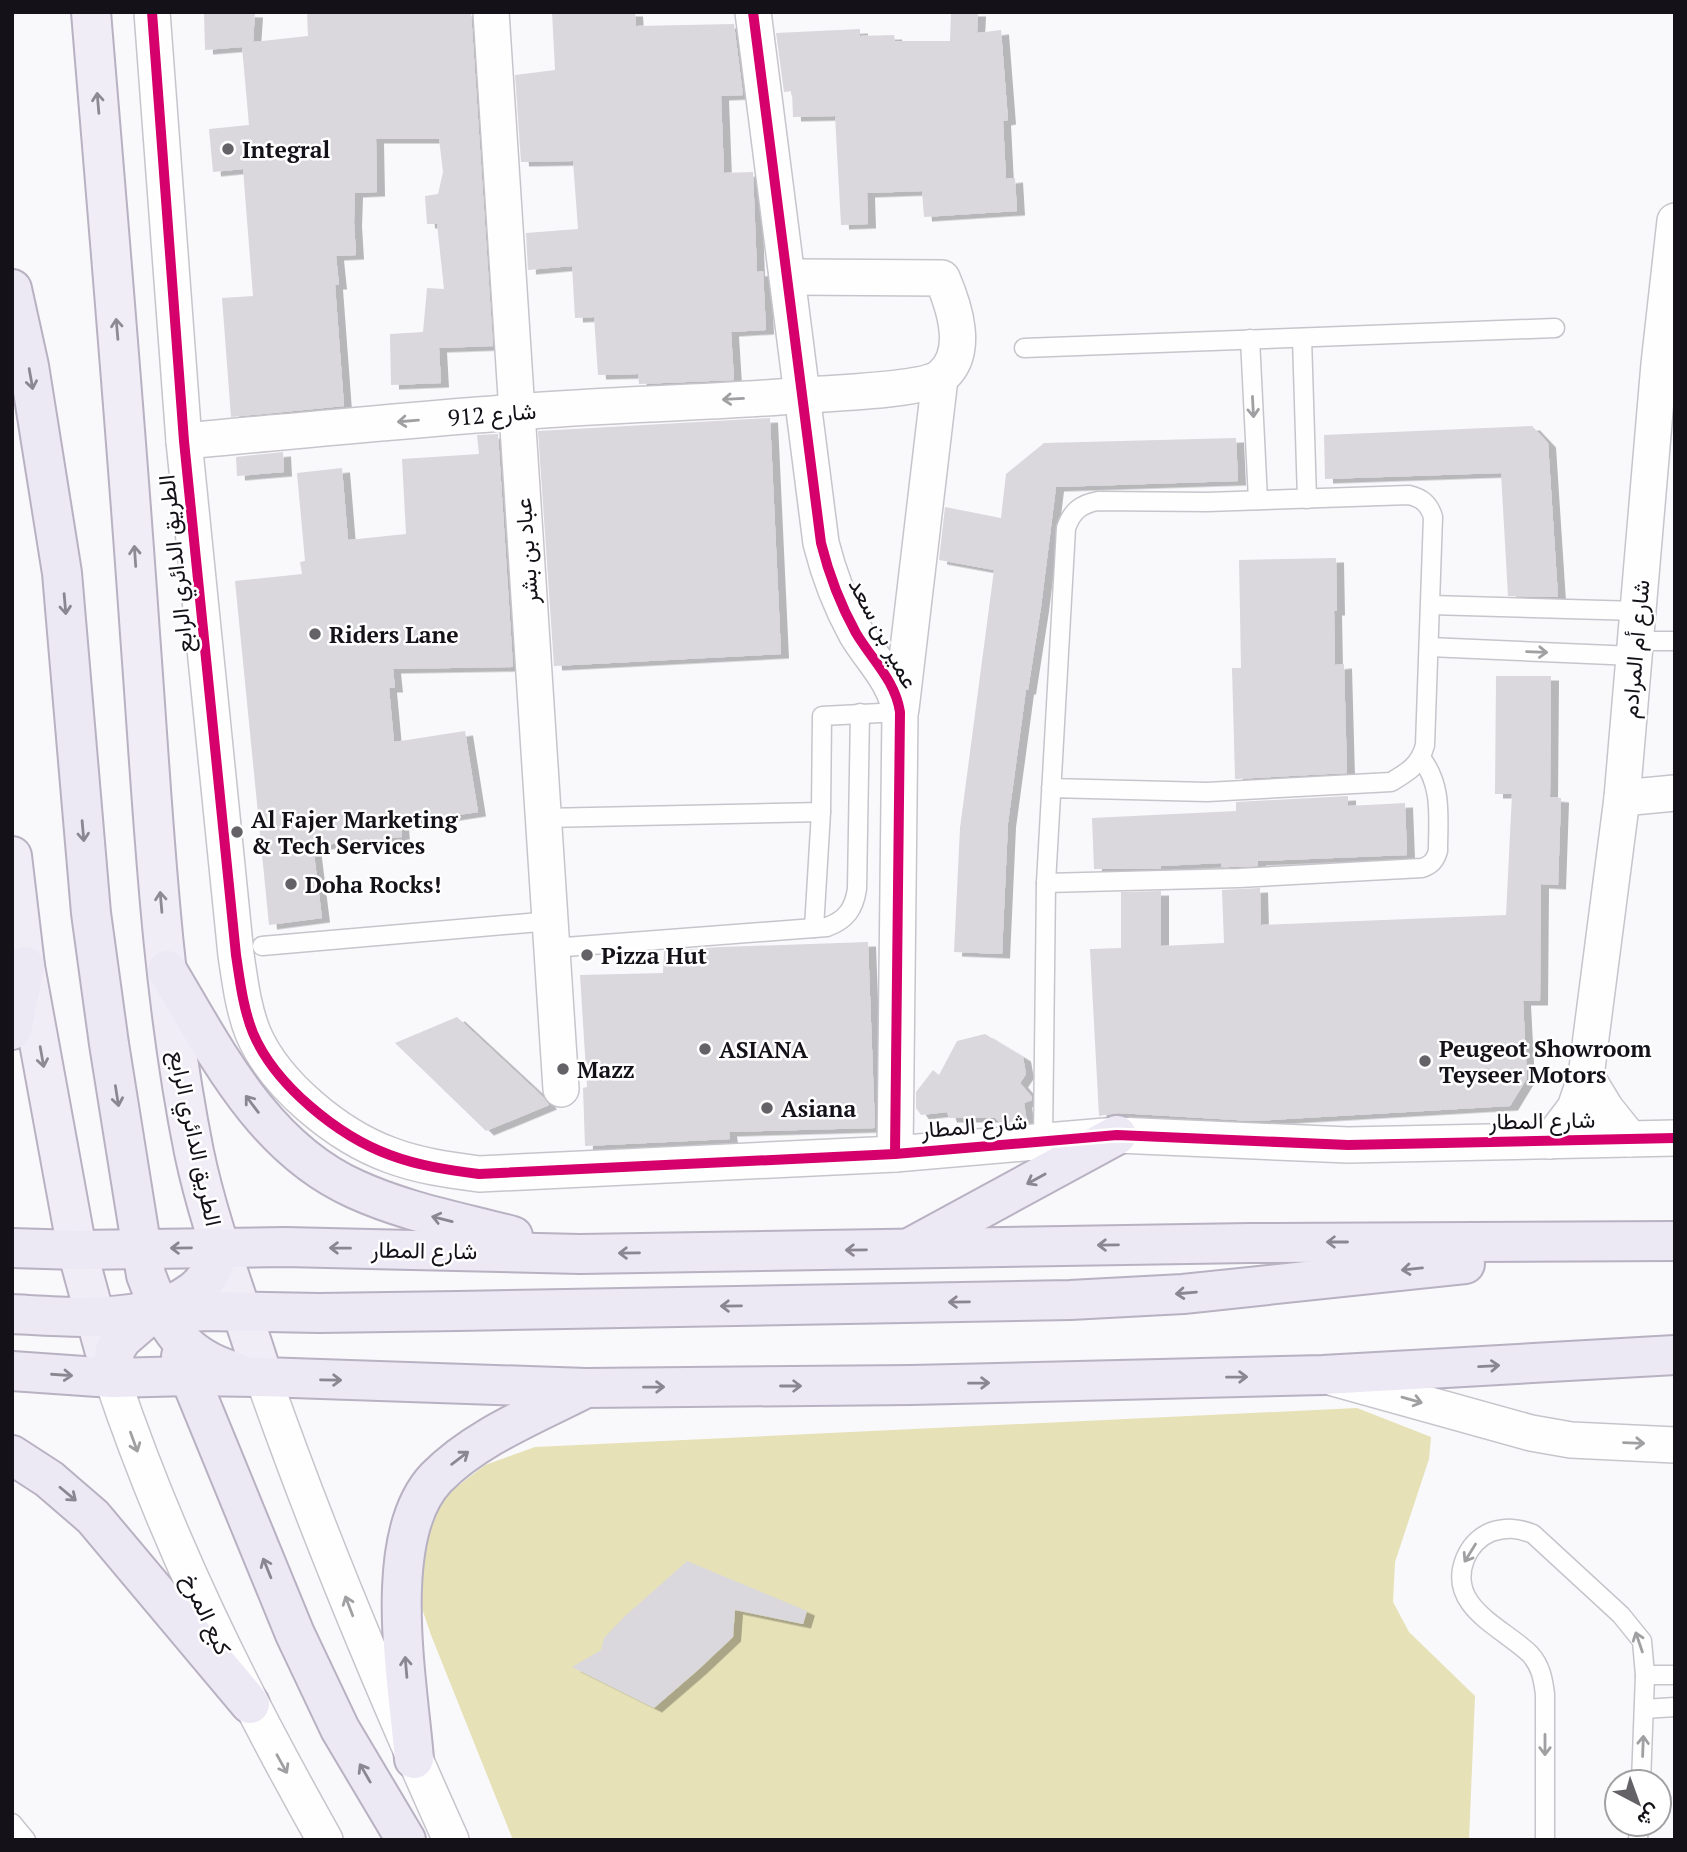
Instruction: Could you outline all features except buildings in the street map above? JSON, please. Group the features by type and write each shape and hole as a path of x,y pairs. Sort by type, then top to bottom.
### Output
{"highway":[{"path":"12,289 29,366 62,573 91,913 146,1275 158,1311 190,1376 295,1634 340,1729 406,1840"},
{"path":"12,1030 25,966"},
{"path":"167,970 215,1051 247,1098 268,1125 314,1166 353,1189 395,1205 580,1254"},
{"path":"907,1249 1117,1135"},
{"path":"12,1314 95,1317 158,1311 333,1313 1070,1300 1183,1294 1675,1241"},
{"name":"شارع المطار","path":"12,1248 77,1250 219,1247 580,1254 1264,1243 1675,1241"},
{"path":"112,1378 116,1350 122,1339 144,1320 203,1284 215,1267 219,1247"},
{"path":"77,1250 94,1253 116,1262 137,1282 184,1343 209,1361 228,1370 263,1377"},
{"path":"12,1371 112,1378 263,1377 586,1388 911,1385 1323,1375 1675,1355"},
{"path":"414,1759 401,1574 417,1508 435,1479 471,1450 586,1388"},
{"path":"12,1455 49,1479 93,1517 250,1703"}],"main road":[{"name":"الطريق الدائري الرابع","path":"91,12 167,970 176,1047 192,1140 219,1247 244,1312 263,1377"},
{"path":"12,856 25,966 77,1250 112,1378"}],"street":[{"name":"الطريق الدائري الرابع","path":"152,12 184,441 236,955 244,1001 254,1036 266,1058 299,1095"},
{"name":"عباد بن بشر","path":"491,12 561,1089"},
{"name":"عمير بن سعد","path":"753,12 821,543 829,576 842,607 858,636 891,682 899,701 895,1154"},
{"name":"شارع أم المرادم","path":"1550,1141 1575,1108 1586,1076 1622,798 1659,363 1675,221"},
{"path":"794,276 942,278 951,298 958,340 957,356 940,379 900,712"},
{"name":"شارع 912","path":"184,441 517,411 801,396 902,387 940,379"},
{"path":"1622,798 1675,793"},
{"path":"1586,1076 1606,1109 1630,1139"},
{"name":"شارع المطار","path":"299,1095 330,1123 388,1155 435,1168 479,1174 895,1154 1117,1135 1348,1145 1675,1138"},
{"path":"1323,1375 1531,1433 1571,1440 1675,1444"},
{"path":"263,1377 291,1459 363,1640 451,1840"},
{"name":"كبع المرخ","path":"112,1378 132,1438 214,1632 325,1840"}],"lane":[{"path":"1024,348 1555,328"},
{"path":"1302,338 1307,499"},
{"path":"1250,339 1258,500"},
{"path":"1043,1140 1046,883 1051,788 1066,528 1070,517 1087,503 1098,501 1207,502 1409,495 1426,502 1433,517 1425,746 1421,758 1410,771 1391,782 1207,792 1051,788"},
{"path":"1431,605 1675,641"},
{"path":"1429,647 1636,636"},
{"path":"814,928 821,812 822,716 900,712"},
{"path":"262,946 551,934 827,927 839,922 849,913 855,901 860,713"},
{"path":"1046,883 1239,878 1422,869 1430,865 1438,851 1434,777 1421,758"},
{"path":"544,818 821,812"},
{"path":"1545,1840 1545,1694 1541,1671 1530,1654 1478,1614 1465,1595 1463,1564 1469,1550 1484,1535 1502,1528 1520,1529 1533,1534 1635,1630 1642,1641 1645,1675 1642,1768"},
{"path":"1645,1675 1675,1675"},
{"path":"1644,1709 1675,1707"},
{"path":"12,1823 26,1840"}],"shaded area":[{"path":"1357,1408 1431,1437 1429,1459 1395,1562 1393,1602 1409,1632 1475,1696 1469,1840 513,1840 431,1635 411,1576 441,1499 485,1465 535,1447"}],"cycle path":[{"path":"152,12 184,441 240,985 253,1033 263,1052 292,1089 330,1122 370,1146 401,1159 479,1174 895,1154 1117,1135 1348,1145 1675,1138"},
{"path":"753,12 821,543 831,578 845,611 856,633 888,680 900,712 895,1154"}],"place":[{"name":"Integral","path":"228,149"},
{"name":"Riders Lane","path":"315,634"},
{"name":"Al Fajer Marketing & Tech Services","path":"237,832"},
{"name":"Doha Rocks!","path":"291,884"},
{"name":"Pizza Hut","path":"587,955"},
{"name":"ASIANA","path":"705,1049"},
{"name":"Peugeot Showroom Teyseer Motors","path":"1425,1061"},
{"name":"Mazz","path":"563,1069"},
{"name":"Asiana","path":"767,1108"}]}
